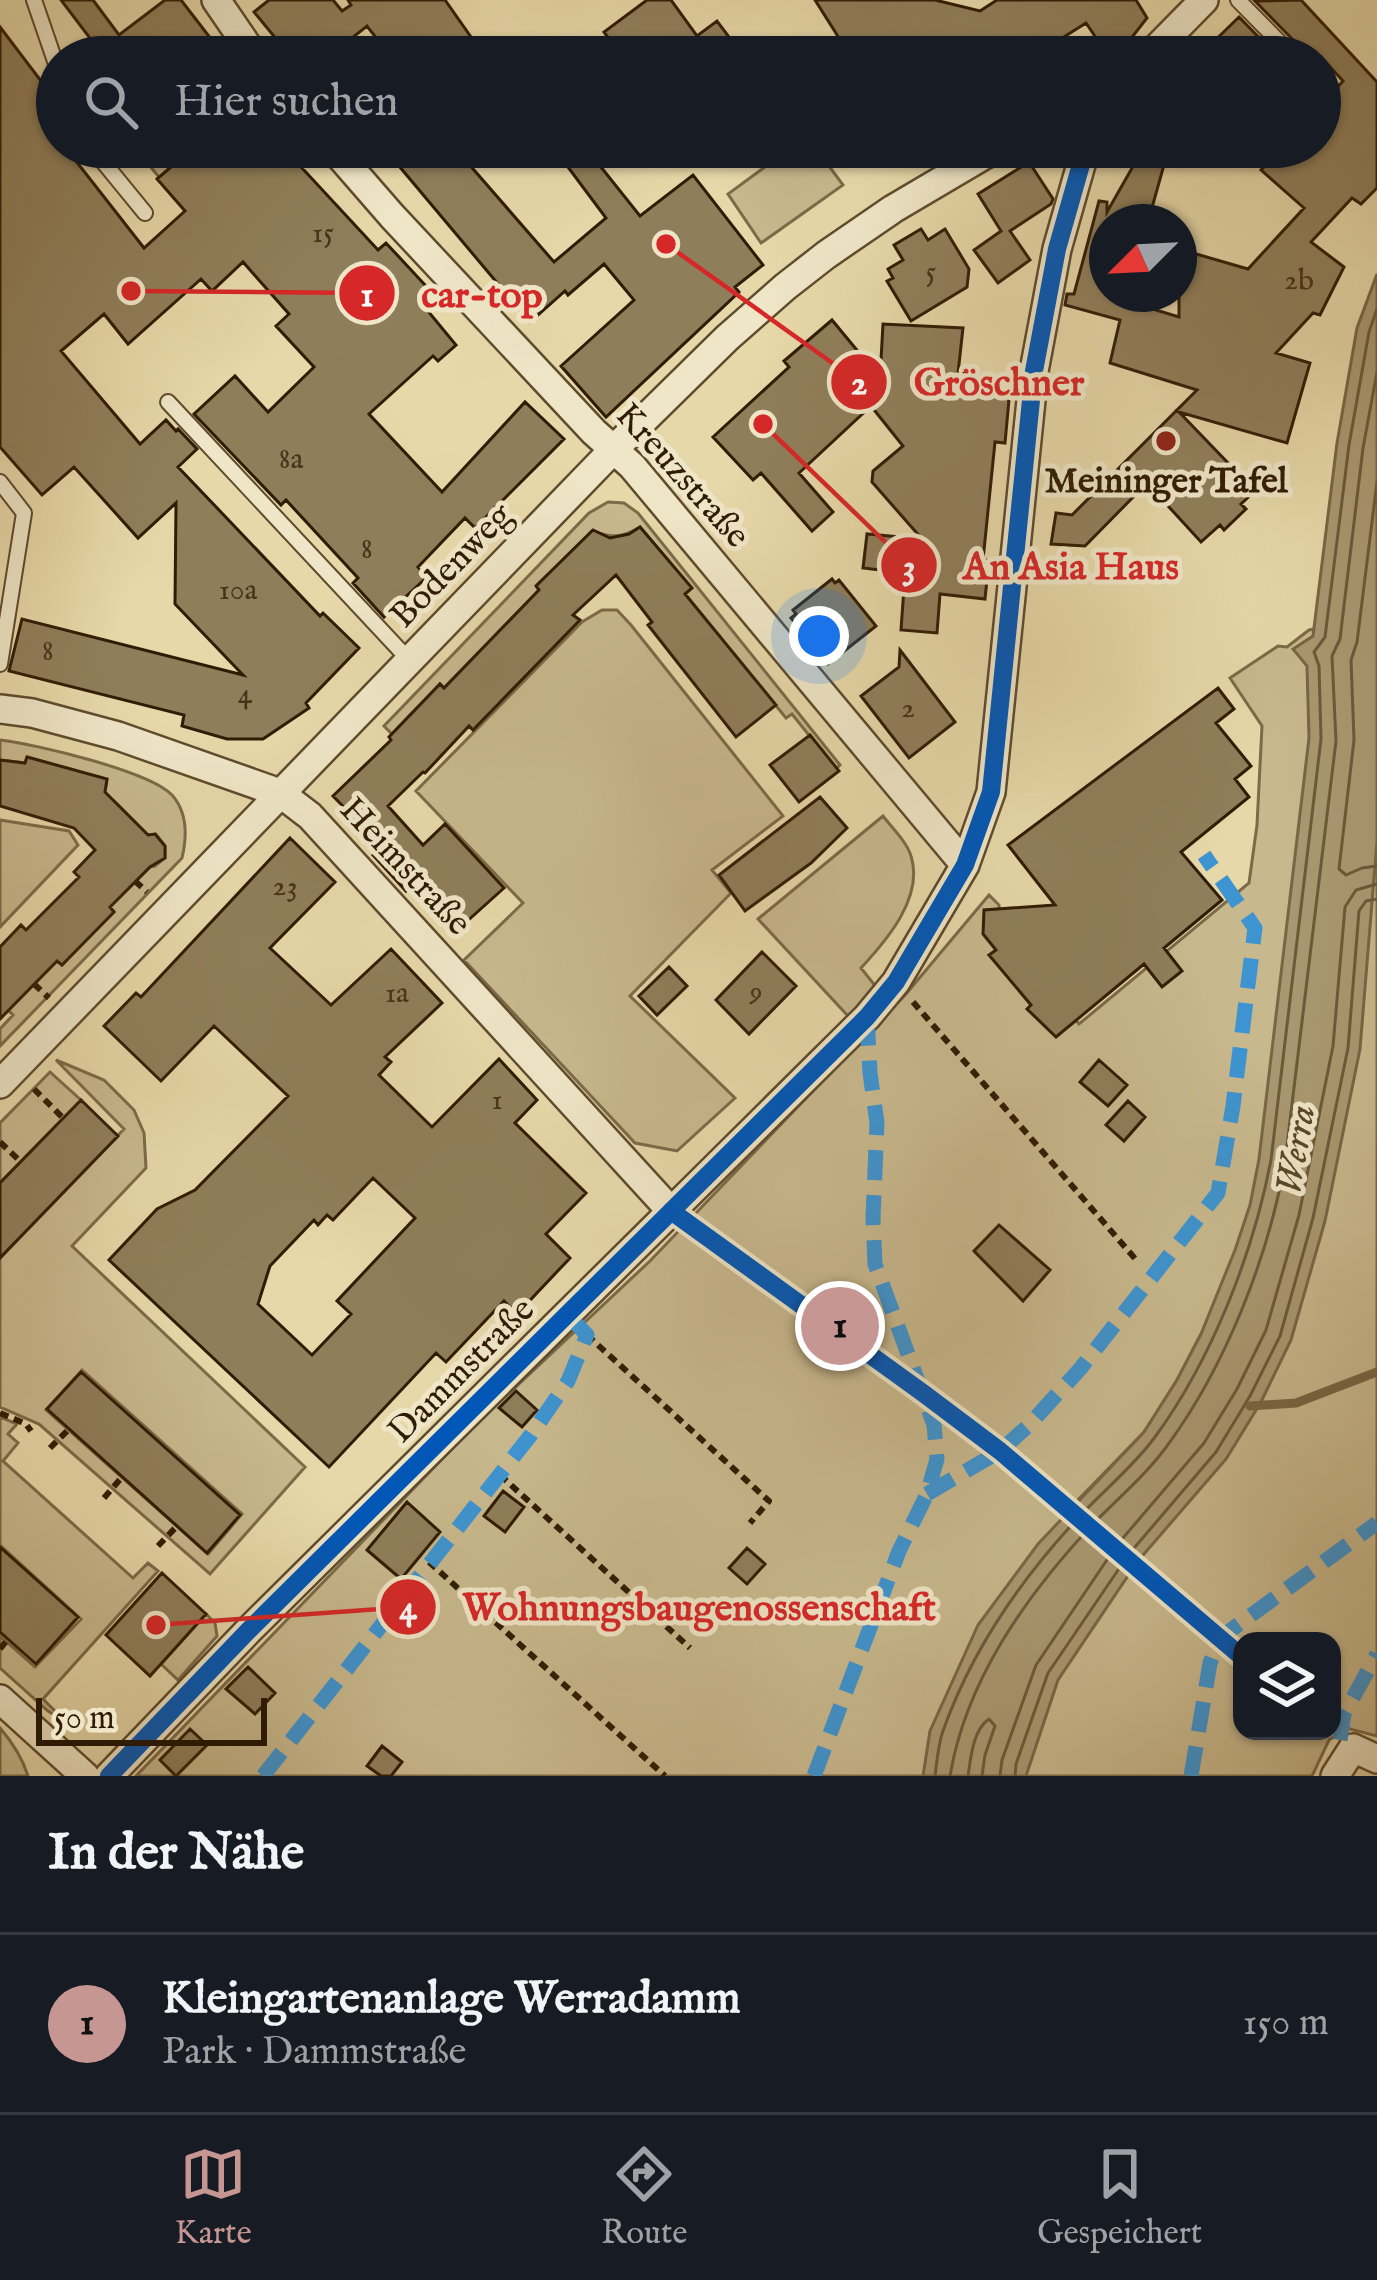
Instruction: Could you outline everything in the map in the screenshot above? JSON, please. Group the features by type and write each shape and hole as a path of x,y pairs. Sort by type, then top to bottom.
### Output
{"street":[{"path":"216,0 241,36"},
{"path":"1169,36 1204,0"},
{"name":"Kreuzstraße","path":"350,168 612,451 632,466 965,865"},
{"name":"Bodenweg","path":"7,1077 612,451 728,338 785,286 893,209 962,168"},
{"name":"Dammstraße","path":"109,1776 265,1614 867,1017 896,982 965,865 991,792 1034,371 1057,249 1080,168"},
{"name":"Heimstraße","path":"0,709 118,736 280,793 310,816 671,1210"},
{"path":"0,1699 85,1776"},
{"path":"1334,1776 1365,1754"}],"lane":[{"path":"34,0 46,36"},
{"path":"1238,0 1273,36"},
{"path":"108,168 145,213"},
{"path":"168,402 410,662"},
{"path":"0,482 24,513 0,664"}],"path":[{"path":"896,982 1138,1262"},
{"path":"7,1077 63,1118"},
{"path":"0,1142 21,1162"},
{"path":"587,1335 770,1501 751,1523"},
{"path":"0,1413 31,1431"},
{"path":"50,1448 69,1429"},
{"path":"500,1474 690,1648"},
{"path":"104,1498 122,1477"},
{"path":"158,1546 177,1526"},
{"path":"429,1562 665,1776"},
{"path":"0,1649 8,1639"}],"shaded area":[{"path":"152,168 176,168 159,177"},
{"path":"763,168 830,168 843,185 761,243 728,194"},
{"path":"608,502 624,503 638,513 840,765 836,769 792,714 786,718 685,594 691,588 640,527 616,536 592,531 444,688 440,684 392,734 384,726 589,513"},
{"path":"602,610 617,610 631,625 783,816 712,870 731,893 630,996 735,1098 677,1151 635,1143 464,960 523,903 416,791 582,622"},
{"path":"1377,619 1377,1736 1346,1728 1341,1732 1341,1632 1233,1632 1233,1740 1329,1740 1312,1776 136,1776 475,1425 650,1261 906,994 989,895 999,905 999,929 1079,1024 1249,883 1262,726 1230,678 1278,646 1287,647 1309,630","holes":["1201,1334 1138,1561 1074,1504 1144,1432"]},
{"path":"0,740 90,760 159,786 177,802 185,834 182,858 0,1046 0,1029 13,1015 8,1010 57,961 62,965 114,912 110,907 165,858 165,846 156,834 148,835 104,797 107,779 27,757 25,763 0,760"},
{"path":"883,816 909,851 912,887 901,917 861,968 877,988 848,1016 758,919"},
{"path":"0,820 69,831 78,845 0,927"},
{"path":"56,1060 104,1080 134,1110 144,1133 146,1168 72,1246 305,1467 210,1574 39,1424 0,1407 0,1255 124,1129","holes":["82,1370 242,1514 208,1554 46,1410"]},
{"path":"50,1072 81,1100 0,1183 0,1123"},
{"path":"0,1417 17,1424 8,1434 18,1443 3,1461 133,1578 148,1563 158,1571 43,1699 58,1717 0,1668 0,1636 35,1667 81,1619 0,1545"},
{"path":"206,1614 215,1623 217,1636 178,1680 161,1664"},
{"path":"0,1728 17,1750 28,1776 0,1776"}],"water":[{"name":"Werra","path":"1377,274 1377,841 1360,1049 1325,1221 1291,1340 1226,1459 1138,1561 1058,1680 1026,1776 923,1776 930,1731 978,1625 1038,1544 1144,1432 1201,1334 1250,1205 1309,738 1307,666 1293,649 1313,636 1357,328"}],"building":[{"path":"61,0 93,0 119,35 165,0 181,0 209,36 88,36"},
{"path":"269,0 333,0 342,11 351,5 348,0 445,0 470,36 375,36 367,26 354,36 274,36 254,12"},
{"path":"647,0 671,0 697,36 607,36 604,32"},
{"path":"815,0 935,0 980,11 997,0 1136,0 1147,18 1133,36 1095,36 1086,23 1065,36 838,36"},
{"path":"1301,0 1334,36 1289,36 1255,1"},
{"path":"1239,17 1258,36 1220,36"},
{"path":"717,21 728,36 697,36"},
{"path":"0,27 36,74 36,168 81,168 144,248 185,211 157,179 170,168 302,168 378,250 386,243 439,300 427,310 456,345 438,361 433,356 369,414 442,492 525,402 564,439 475,528 465,518 418,567 427,577 384,617 353,583 358,578 286,500 281,505 194,414 235,376 268,412 314,367 276,326 289,314 243,262 212,291 201,279 128,344 104,314 61,351 140,444 166,420 178,429 197,449 178,467 320,616 323,613 359,648 306,703 309,708 263,739 227,739 182,726 184,715 9,671 22,619 243,675 175,604 176,503 138,538 74,467 42,495 0,447"},
{"path":"1341,43 1377,82 1377,188 1361,204 1352,198 1311,242 1344,267 1320,315 1313,313 1276,353 1310,363 1287,443 1179,412 1255,491 1241,504 1246,509 1224,530 1220,525 1201,542 1147,483 1085,546 1051,544 1056,513 1072,515 1197,390 1110,363 1120,320 1091,312 1162,312 1179,317 1179,312 1197,312 1197,254 1248,269 1304,208 1263,168 1341,168"},
{"path":"401,168 472,168 554,262 606,218 569,168 602,168 640,216 693,175 763,265 735,287 739,292 606,417 561,366 634,300 604,264 530,322"},
{"path":"1019,168 1033,168 1053,199 1010,231 1030,260 998,283 974,250 1001,231 978,194"},
{"path":"1132,168 1163,168 1153,204 1112,204"},
{"path":"921,229 928,240 945,229 969,269 967,287 911,321 887,281 893,278 888,269 903,260 894,245"},
{"path":"1089,238 1089,312 1065,305 1067,294 1074,294"},
{"path":"832,320 880,378 883,324 963,328 958,373 1011,378 1005,443 995,442 983,560 989,560 985,599 940,594 937,633 901,630 905,573 863,568 867,534 922,539 872,482 873,471 903,446 871,406 799,473 833,512 812,531 761,473 753,480 713,437 789,367 784,361"},
{"path":"640,527 692,588 685,594 776,705 736,737 648,625 652,622 616,575 573,615 580,620 473,730 469,726 388,806 423,845 445,824 504,888 464,924 421,877 406,891 373,855 382,846 333,796 440,684 444,688 593,530 610,538"},
{"path":"832,579 839,580 876,626 828,664 791,618 796,614 793,610"},
{"path":"900,650 955,722 909,758 861,696 899,667"},
{"path":"1218,688 1234,709 1216,723 1251,766 1235,779 1249,797 1181,852 1222,900 1164,948 1182,971 1162,987 1144,964 1056,1037 1027,1009 1031,1005 989,955 996,950 983,934 984,910 1055,905 1008,845"},
{"path":"810,735 839,771 799,802 770,765"},
{"path":"27,757 107,779 105,792 148,835 155,834 165,846 165,858 110,907 114,912 62,965 57,961 0,1019 0,947 21,925 26,930 79,877 74,872 95,850 74,828 0,806 0,760 25,763"},
{"path":"820,797 847,828 811,863 745,911 719,875"},
{"path":"290,838 335,882 270,948 331,1005 391,949 442,1003 385,1057 391,1062 379,1075 432,1127 499,1059 537,1100 515,1123 586,1193 546,1234 570,1258 517,1314 504,1301 446,1362 436,1353 329,1467 109,1260 157,1209 195,1190 288,1096 214,1026 161,1081 104,1026 136,993 141,997","holes":["373,1178 415,1218 337,1301 351,1314 312,1355 258,1304 270,1266 314,1220 318,1225 327,1215 333,1220"]},
{"path":"762,952 796,986 749,1034 716,1000"},
{"path":"669,967 687,986 657,1015 639,996"},
{"path":"1099,1060 1127,1085 1108,1106 1080,1082"},
{"path":"81,1100 118,1136 0,1258 0,1183"},
{"path":"1128,1101 1145,1117 1124,1141 1106,1125"},
{"path":"999,1225 1050,1270 1023,1301 974,1251"},
{"path":"81,1372 240,1515 207,1553 47,1409"},
{"path":"516,1391 537,1410 522,1427 499,1408"},
{"path":"503,1491 524,1507 505,1532 484,1516"},
{"path":"407,1502 440,1532 401,1579 367,1550"},
{"path":"0,1547 78,1617 36,1664 0,1632"},
{"path":"747,1548 765,1564 747,1584 729,1568"},
{"path":"162,1573 206,1614 150,1676 106,1635"},
{"path":"248,1667 275,1693 255,1714 226,1689"},
{"path":"190,1729 207,1745 176,1776 160,1760"},
{"path":"382,1746 402,1762 391,1776 381,1776 367,1766"}],"waterway":[{"path":"1250,1406 1296,1403 1377,1372"}],"marked path":[{"path":"927,1494 1000,1451 1028,1426 1080,1369 1218,1193 1255,928 1204,855"},
{"path":"814,1776 937,1459 934,1425 875,1264 877,1123 867,1017"},
{"path":"263,1776 568,1381 587,1335 566,1313"},
{"path":"1191,1776 1210,1663 1220,1638 1377,1523"},
{"path":"1341,1734 1344,1714 1377,1654"}],"cycle path":[{"path":"109,1776 248,1631 867,1017 896,982 965,865 991,792 1034,371 1057,249 1080,168"},
{"path":"671,1211 1000,1451 1233,1649"}],"place":[{"name":"Gröschner","path":"666,244"},
{"name":"car-top","path":"131,291"},
{"name":"An Asia Haus","path":"763,424"},
{"name":"Meininger Tafel","path":"1166,441"},
{"name":"Kleingartenanlage Werradamm","path":"840,1326"},
{"name":"Wohnungsbaugenossenschaft","path":"156,1625"}]}
